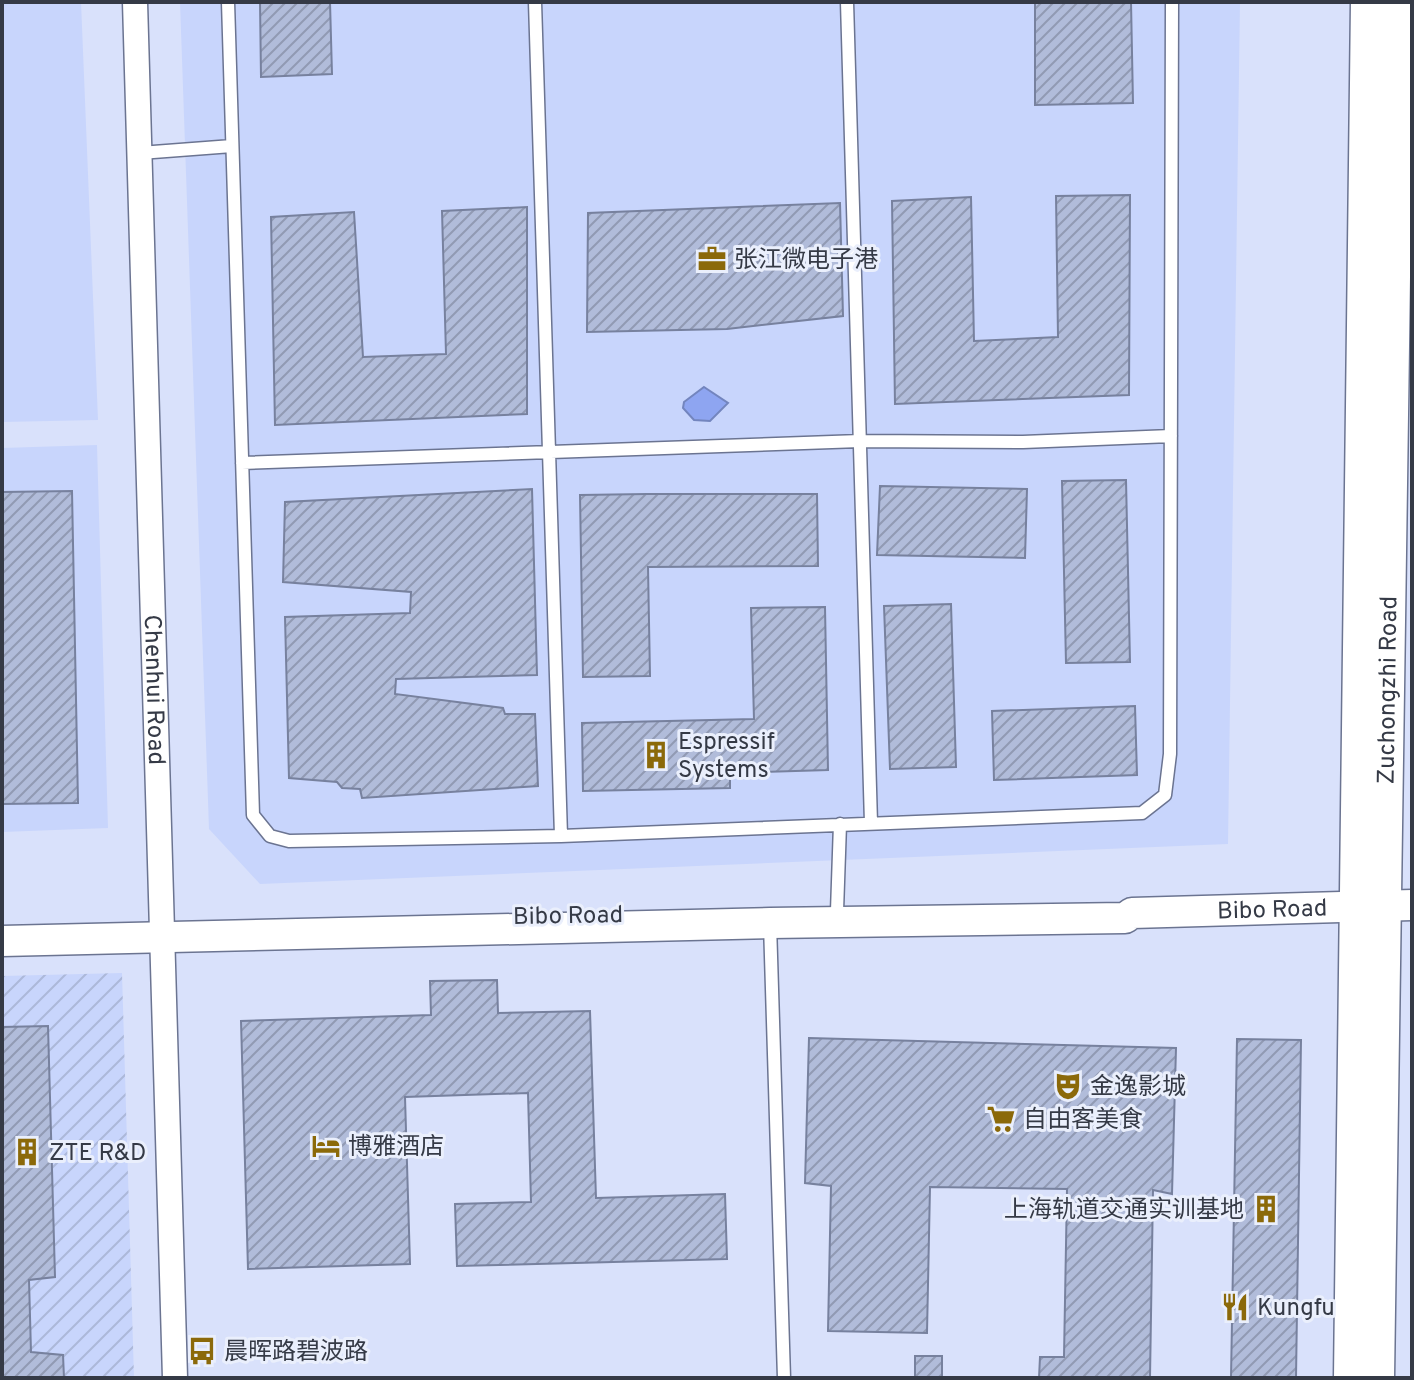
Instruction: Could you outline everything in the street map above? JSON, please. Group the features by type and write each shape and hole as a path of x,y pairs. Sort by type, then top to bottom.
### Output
{"main road":[{"name":"Zuchongzhi Road","path":"1351,1378 1385,906 1368,2"},
{"name":"Zuchongzhi Road","path":"1377,1378 1397,2"}],"street":[{"name":"Chenhui Road","path":"135,2 175,1378"},
{"name":"Bibo Road","path":"2,941 163,931 770,918 1125,918 1132,913 1385,906"},
{"name":"Bibo Road","path":"770,918 837,911 1125,907 1132,913"},
{"name":"Bibo Road","path":"2,927 163,931"}],"lane":[{"path":"228,2 253,815 270,836 289,841 561,836 1142,813 1165,795 1170,754 1172,2"},
{"path":"535,2 561,836"},
{"path":"847,2 871,823"},
{"path":"140,153 232,146"},
{"path":"242,463 860,441 1023,442 1171,436"},
{"path":"837,911 840,824"},
{"path":"770,918 784,1378"}],"shaded area":[{"path":"2,2 81,2 98,420 2,422"},
{"name":"张江微电子港","path":"180,2 1240,2 1228,844 260,884 209,829"},
{"path":"97,445 108,828 2,832 2,448"},
{"path":"122,973 134,1378 2,1378 2,976"}],"water":[{"path":"704,387 728,403 710,421 694,420 683,408 684,402"}],"building":[{"path":"260,2 330,2 332,74 261,77"},
{"path":"1035,2 1131,2 1133,103 1035,105"},
{"path":"1130,195 1129,395 895,404 892,201 971,197 974,341 1058,337 1056,196"},
{"path":"840,203 843,316 727,329 587,332 588,213"},
{"path":"527,207 527,414 275,425 271,217 354,212 363,357 446,354 442,211"},
{"path":"1126,480 1130,662 1066,663 1062,481"},
{"path":"880,486 1027,489 1025,558 877,555"},
{"path":"532,489 537,675 396,679 395,694 503,708 505,714 535,714 538,786 362,798 360,789 342,788 337,782 289,778 285,617 410,613 411,592 283,582 285,502"},
{"path":"72,491 78,803 2,804 2,492"},
{"path":"817,494 818,566 648,567 650,676 583,677 580,495"},
{"path":"951,604 956,767 890,769 884,606"},
{"path":"825,607 828,770 730,773 730,788 583,791 582,723 754,719 751,608"},
{"path":"1135,706 1137,775 994,780 992,711"},
{"name":"博雅酒店","path":"497,980 498,1013 590,1011 596,1198 725,1194 727,1259 457,1266 455,1204 531,1202 528,1093 405,1097 410,1264 248,1269 241,1021 431,1015 430,981"},
{"name":"ZTE R&D","path":"48,1026 55,1277 29,1280 31,1352 63,1355 64,1378 2,1378 2,1027"},
{"path":"809,1038 1176,1048 1172,1194 1153,1190 1150,1378 1039,1378 1040,1357 1064,1357 1067,1189 930,1187 927,1333 828,1331 831,1186 805,1183"},
{"name":"上海轨道交通实训基地","path":"1237,1039 1301,1040 1296,1378 1231,1378"},
{"path":"915,1356 942,1356 942,1378 915,1378"}],"place":[{"name":"张江微电子港","path":"712,259"},
{"name":"Espressif Systems","path":"656,755"},
{"name":"金逸影城","path":"1068,1086"},
{"name":"自由客美食","path":"1001,1119"},
{"name":"博雅酒店","path":"326,1146"},
{"name":"ZTE R&D","path":"27,1152"},
{"name":"上海轨道交通实训基地","path":"1266,1209"},
{"name":"Kungfu","path":"1235,1307"},
{"name":"晨晖路碧波路","path":"202,1351"}]}
